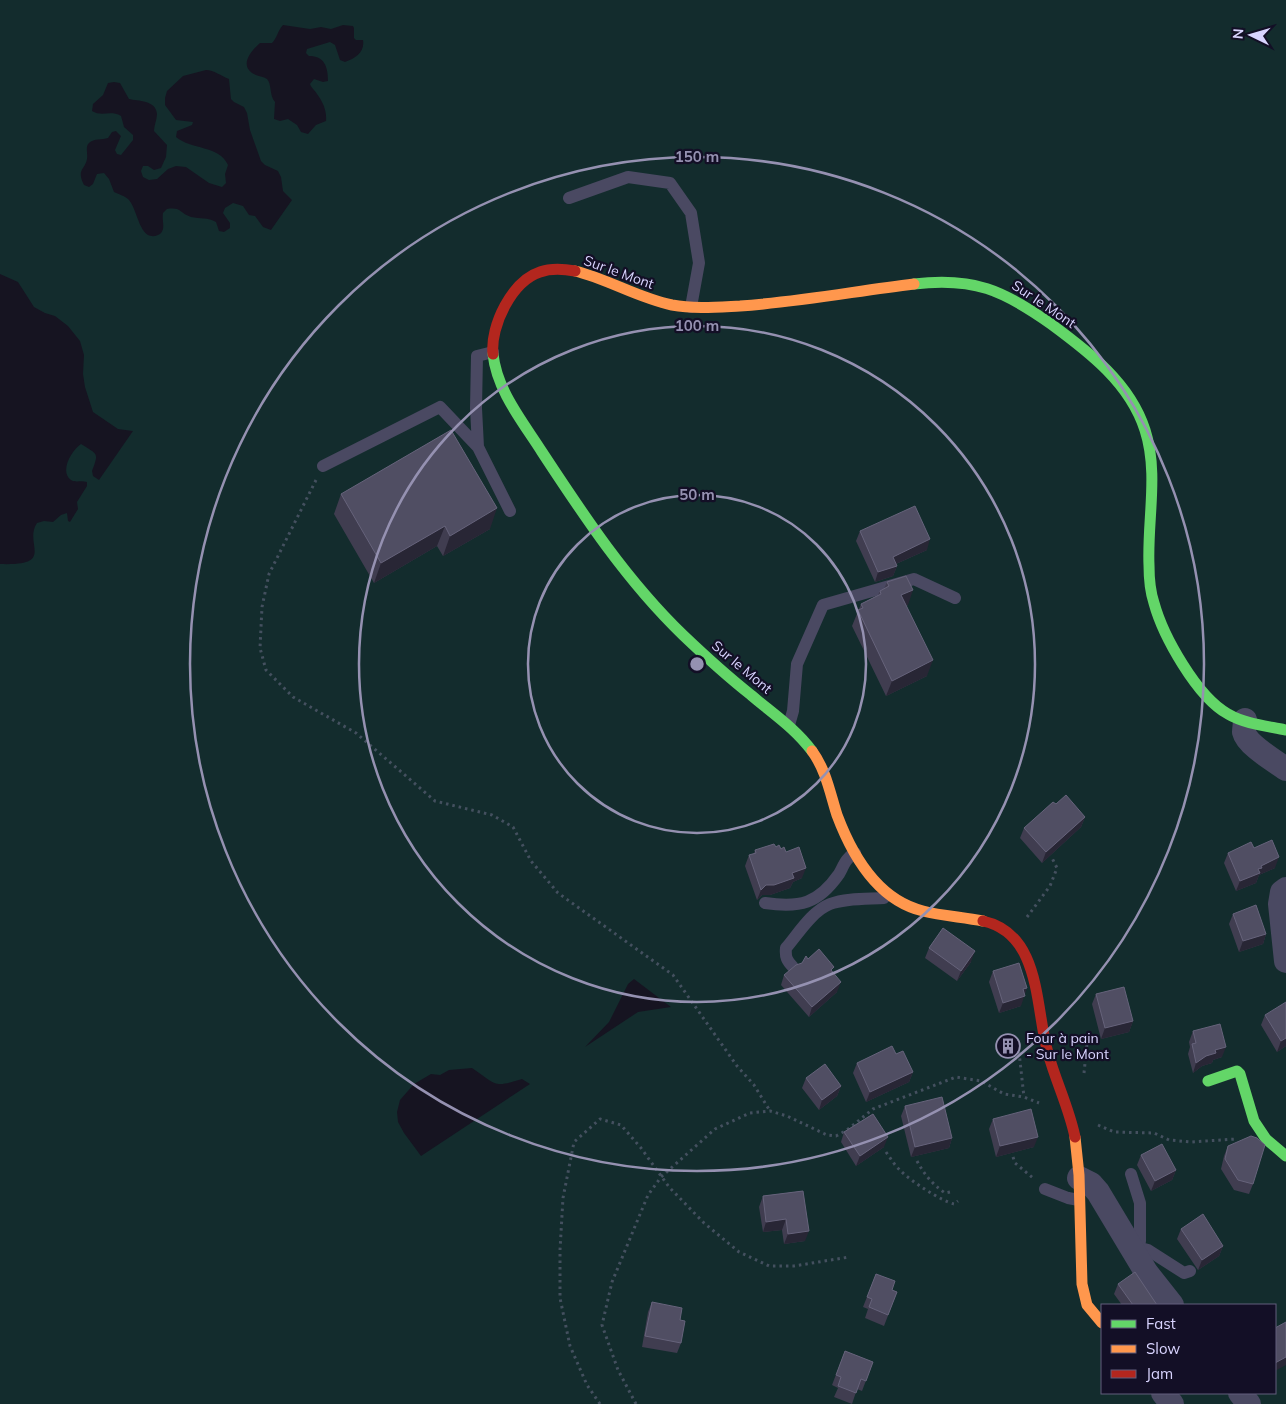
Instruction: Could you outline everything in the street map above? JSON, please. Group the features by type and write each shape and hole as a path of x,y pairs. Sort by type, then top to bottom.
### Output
{"street":[{"name":"Sur le Mont","path":"1101,1322 1084,1299 1081,1268 1079,1189 1075,1140 1071,1120 1047,1051 1035,978 1019,946 1011,936 993,924 921,912 898,902 887,894 866,870 842,828 826,776 816,754 788,725 709,659 675,626 624,571 597,536 514,408 504,388 494,362 493,337 497,323 512,295 532,276 548,270 572,270 588,274 658,302 691,307 789,302 904,286 952,282 977,285 998,291 1016,300 1088,353 1110,372 1139,412 1145,429 1148,450 1151,511 1148,564 1153,604 1158,618 1186,669 1205,694 1223,712 1245,720 1286,730"},
{"path":"1245,720 1244,732 1247,739 1286,769"},
{"path":"1286,889 1282,892 1280,904 1286,961"},
{"path":"1208,1081 1237,1071 1240,1074 1254,1121 1262,1136 1286,1156"},
{"path":"1079,1189 1091,1184 1098,1192 1135,1249 1146,1272 1171,1304"},
{"path":"1164,1394 1172,1404"},
{"path":"1241,1394 1249,1404"}],"lane":[{"path":"570,198 628,177 670,183 691,213 699,263 691,307"},
{"path":"478,447 476,408 477,356 493,352"},
{"path":"323,466 440,407 478,447 510,511"},
{"path":"788,725 793,711 797,664 823,605 914,579 955,598"},
{"path":"765,903 792,905 810,901 819,896 832,884 847,857 855,853"},
{"path":"793,967 787,961 785,955 786,948 818,912 828,905 839,901 884,898 887,894"},
{"path":"1131,1174 1140,1203 1140,1241 1135,1249 1148,1250 1184,1273 1190,1271"},
{"path":"1045,1188 1068,1198 1079,1189"}],"path":[{"path":"323,466 269,574 262,607 260,640 260,648 266,670 293,697 356,733 435,801 492,815 513,827 532,860 558,893 673,975 737,1066 754,1085 770,1111"},
{"path":"1011,936 1050,886 1057,868 1052,858"},
{"path":"1019,1052 1024,1096"},
{"path":"636,1404 618,1370 602,1325 612,1282 648,1195 661,1177 715,1129 750,1113 770,1111 787,1116 827,1135 836,1136 847,1130 872,1110 956,1077 981,1082 1004,1094 1024,1096 1040,1103"},
{"path":"600,1404 586,1385 570,1346 560,1298 560,1250 563,1198 574,1142 600,1120 621,1125 641,1148 669,1187 704,1224 740,1252 769,1266 794,1266 849,1257"},
{"path":"1097,1124 1114,1132 1154,1133 1169,1140 1191,1142 1262,1136"},
{"path":"886,1152 900,1171 907,1177 951,1203 954,1204 958,1201"},
{"path":"1013,1157 1015,1162 1045,1188"},
{"path":"917,1160 924,1175 936,1187 945,1193 950,1192"}],"green space":[{"path":"0,0 1286,0 1286,1404 0,1404 0,564 17,564 28,561 33,557 35,552 33,539 37,523 44,521 53,522 61,515 67,513 68,521 70,522 78,509 77,502 87,486 87,482 71,480 66,471 68,461 77,447 81,444 96,454 92,471 93,476 99,480 133,431 118,429 93,412 85,387 83,374 84,355 80,341 68,326 55,316 34,307 18,282 0,274","holes":["283,25 310,29 321,27 331,29 343,25 353,26 354,38 356,40 363,40 363,48 359,54 345,62 340,60 335,45 330,42 307,49 306,53 309,56 322,60 326,66 328,81 323,82 314,79 310,84 323,103 326,121 316,125 308,134 301,132 297,125 288,119 280,121 274,119 275,102 269,81 252,73 247,65 248,57 254,49 260,43 272,43","206,70 229,79 231,99 244,107 247,113 250,130 261,161 278,171 283,191 292,200 271,230 263,227 255,216 249,215 243,206 233,203 225,208 223,213 230,223 230,228 224,232 219,231 216,222 213,220 191,217 178,210 167,209 163,213 163,230 158,235 152,236 143,229 127,198 114,192 109,179 104,173 97,174 93,184 89,187 84,185 81,173 86,163 87,148 91,141 108,138 112,132 116,131 121,136 115,150 117,154 121,155 133,140 133,135 124,127 121,116 117,114 95,113 92,111 93,104 103,95 108,83 114,82 120,83 129,99 146,102 156,109 154,131 167,145 166,157 161,168 154,170 148,166 143,166 141,171 143,177 149,180 157,179 168,169 176,166 186,167 209,183 222,187 226,183 225,174 228,165 224,159 212,151 189,144 176,137 177,131 192,125 193,122 176,120 165,105 167,91 183,76","634,979 671,1007 638,1012 585,1047 609,1022 628,984","472,1068 496,1083 500,1084 522,1079 530,1084 421,1156 398,1122 397,1112 400,1100 414,1084 431,1074 440,1075 449,1070"]}],"building":[{"path":"451,430 497,508 450,536 445,526 381,563 341,494"},
{"path":"915,506 930,539 893,557 897,566 878,572 860,531"},
{"path":"906,576 913,590 901,595 933,660 892,681 858,610 863,608 861,604 881,594 880,591 889,586 887,582"},
{"path":"1066,795 1085,817 1046,852 1024,828 1053,802 1056,804"},
{"path":"1272,840 1279,857 1261,866 1262,868 1258,869 1260,873 1240,881 1228,853 1251,842 1254,848"},
{"path":"774,844 776,847 779,845 781,849 784,847 786,852 799,847 806,868 792,873 794,878 774,885 766,885 761,890 749,855 756,853 755,850"},
{"path":"1256,905 1266,934 1243,941 1233,914"},
{"path":"943,928 975,951 961,971 929,948"},
{"path":"819,949 834,967 831,970 841,982 812,1007 784,975 796,965 802,963 806,956 808,959"},
{"path":"1019,963 1027,988 1023,989 1025,996 1003,1003 993,971"},
{"path":"1124,987 1133,1021 1105,1028 1096,994"},
{"path":"1286,1002 1286,1038 1281,1041 1265,1015"},
{"path":"1220,1024 1226,1047 1215,1050 1216,1053 1206,1056 1196,1063 1192,1044 1196,1043 1193,1031"},
{"path":"892,1046 896,1054 903,1051 913,1072 870,1092 857,1063"},
{"path":"825,1064 841,1086 822,1100 806,1078"},
{"path":"942,1097 952,1138 915,1147 905,1106"},
{"path":"1031,1109 1038,1137 1000,1146 993,1119"},
{"path":"873,1114 888,1137 860,1156 844,1132"},
{"path":"1251,1136 1257,1138 1265,1145 1253,1184 1238,1180 1225,1159 1228,1146"},
{"path":"1162,1144 1176,1170 1155,1181 1141,1155"},
{"path":"803,1191 809,1231 788,1234 786,1219 766,1222 763,1196"},
{"path":"1203,1214 1223,1246 1202,1260 1181,1229"},
{"path":"1135,1272 1156,1304 1132,1304 1118,1284"},
{"path":"876,1274 895,1281 892,1290 897,1292 888,1315 869,1307 872,1299 867,1297"},
{"path":"652,1302 682,1308 680,1320 685,1321 681,1343 645,1336"},
{"path":"1286,1322 1286,1357 1276,1362 1276,1327"},
{"path":"845,1351 873,1362 866,1381 861,1379 856,1393 838,1386 841,1377 836,1375"}],"traffic: fast":[{"path":"914,284 935,282 971,285 987,289 1018,302 1051,324 1093,357 1119,383 1138,413 1149,446 1152,480 1149,548 1150,580 1158,617 1165,632 1193,680 1216,706 1242,720 1286,730"},
{"path":"493,354 495,368 500,381 519,418 607,547 643,593 683,635 791,728 812,751"},
{"path":"1208,1081 1237,1071 1240,1074 1254,1121 1266,1139 1286,1156"}],"traffic: slow":[{"path":"575,271 659,302 697,307 784,302 914,284"},
{"path":"812,751 824,774 837,815 850,845 869,874 880,886 893,897 923,911 983,921"},
{"path":"1075,1137 1079,1175 1082,1284 1087,1305 1101,1322"}],"traffic: jam":[{"path":"493,354 493,343 499,318 520,285 540,272 558,269 575,271"},
{"path":"983,921 1002,929 1016,941 1026,957 1033,975 1048,1053 1075,1137"}],"place":[{"name":"Four à pain - Sur le Mont","path":"1008,1046"}]}
